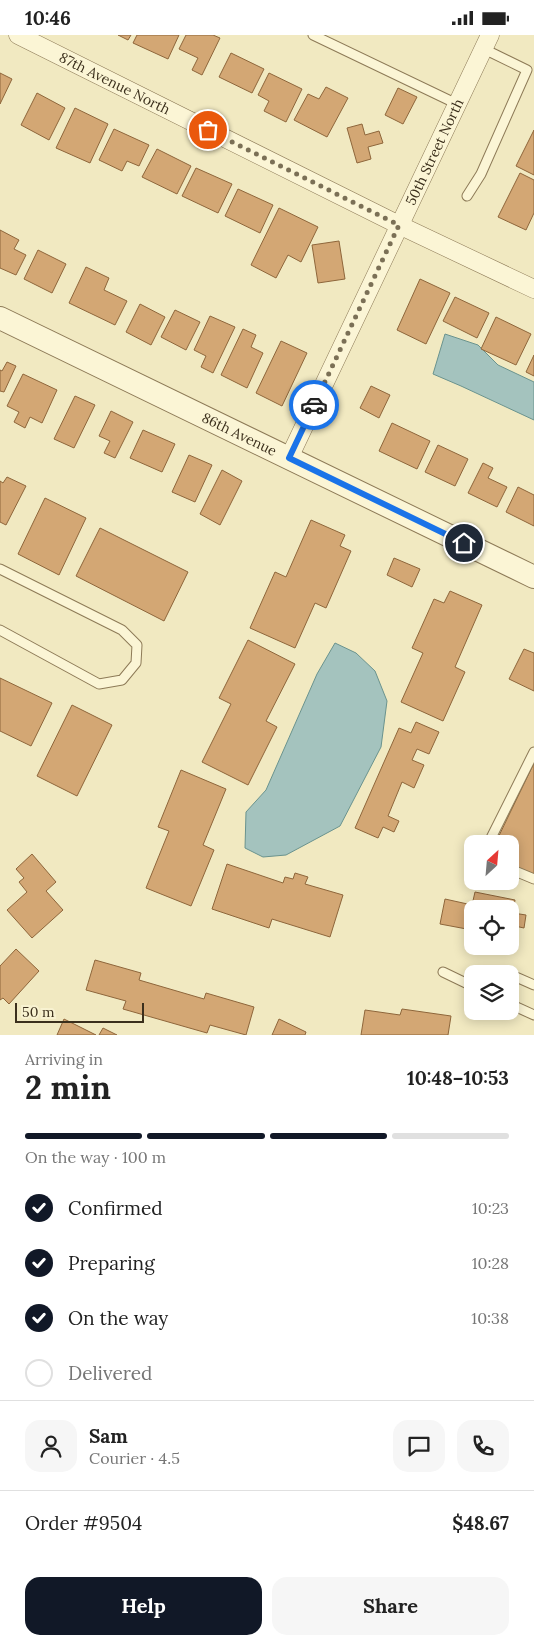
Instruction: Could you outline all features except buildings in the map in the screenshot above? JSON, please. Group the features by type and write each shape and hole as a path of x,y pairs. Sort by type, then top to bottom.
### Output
{"street":[{"name":"87th Avenue North","path":"18,35 399,225 534,289"},
{"name":"50th Street North","path":"289,458 487,42"},
{"name":"86th Avenue","path":"0,318 534,577"}],"lane":[{"path":"313,35 457,104"},
{"path":"467,197 481,174 527,70 487,42"},
{"path":"0,569 122,629 137,645 136,663 122,681 99,684 0,630"},
{"path":"492,835 534,752"},
{"path":"519,873 534,879"},
{"path":"443,972 464,982"},
{"path":"519,978 534,985"},
{"path":"519,1008 534,1015"}],"water":[{"path":"445,334 478,345 498,365 534,382 534,420 433,374"},
{"path":"335,643 356,653 375,671 387,701 381,747 340,826 286,855 263,857 245,848 246,812 266,790 317,674"}],"way so far":[{"path":"208,130 399,225 314,405"}],"route":[{"path":"314,405 289,458 464,543"}]}
